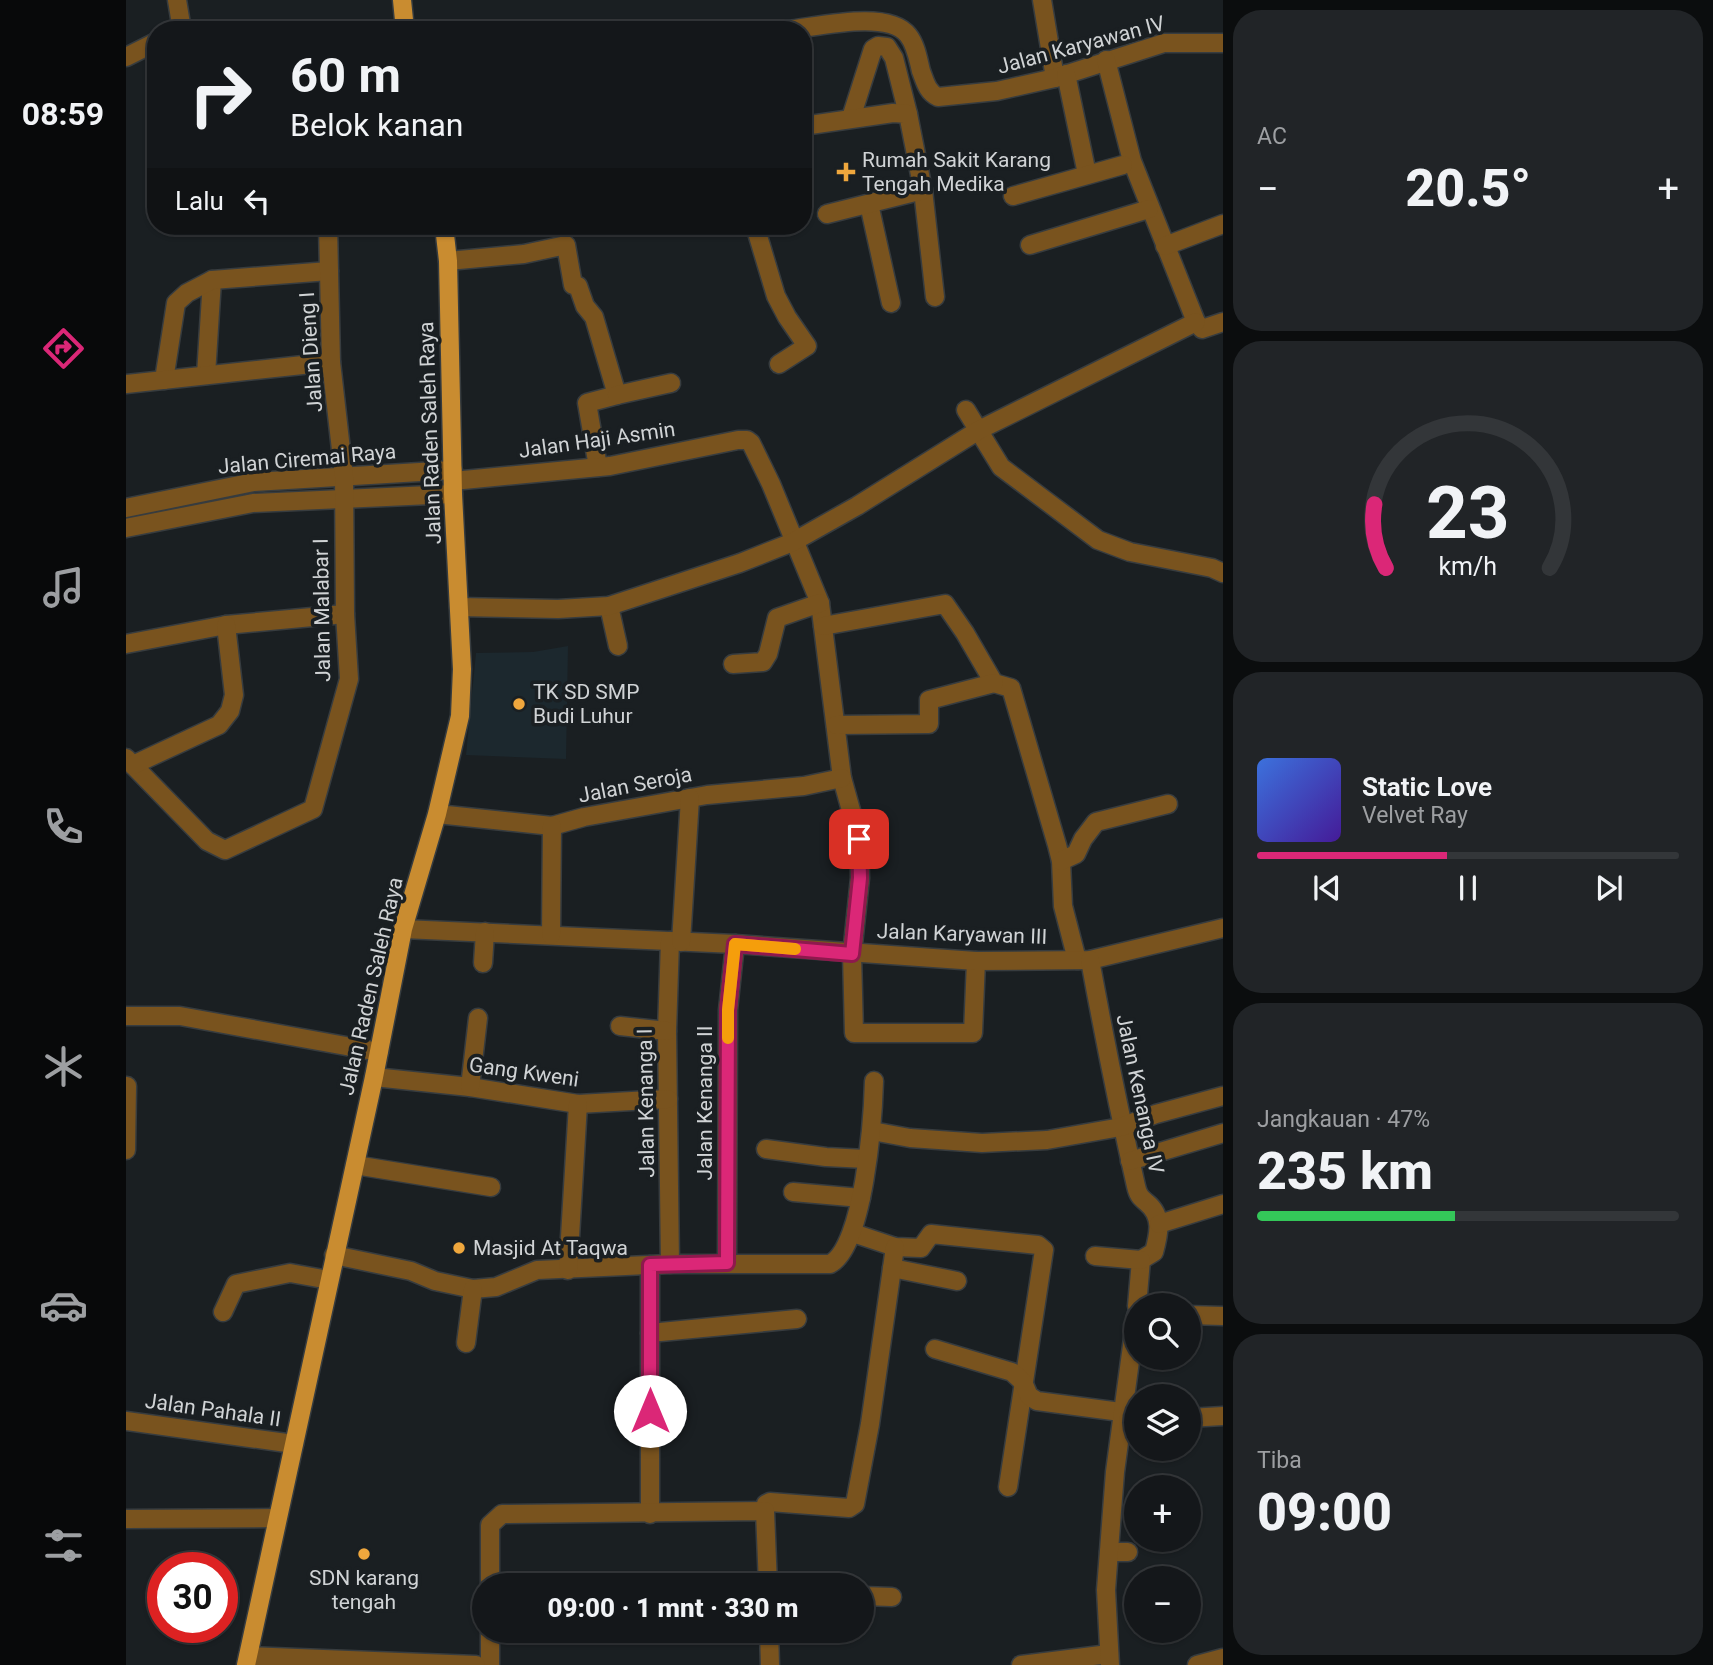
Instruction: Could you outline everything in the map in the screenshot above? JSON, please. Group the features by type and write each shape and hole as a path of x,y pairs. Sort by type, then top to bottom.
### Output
{"main road":[{"path":"402,0 404,21"},
{"name":"Jalan Raden Saleh Raya","path":"247,1660 374,1077 403,929 437,814 460,716 462,669 445,235"}],"street":[{"path":"177,0 180,21"},
{"path":"1042,0 1087,174"},
{"name":"Jalan Karyawan IV","path":"812,27 868,20 897,26 908,34 925,83 930,92 938,97 997,91 1061,76 1164,43 1223,43"},
{"path":"126,57 147,46"},
{"path":"851,118 873,49 878,46 887,47 894,58 923,190 935,298"},
{"path":"1106,60 1132,161 1196,322 1202,329 1223,322"},
{"path":"812,124 893,113 908,114"},
{"path":"1013,196 1123,165"},
{"path":"827,214 923,190"},
{"path":"869,204 891,303"},
{"path":"1031,245 1149,209"},
{"path":"1166,246 1223,223"},
{"name":"Jalan Dieng I","path":"328,235 331,362 344,476"},
{"path":"758,235 776,296 807,345 779,364"},
{"path":"448,261 524,254 566,245 573,285 578,286 585,306 594,317 617,395"},
{"path":"164,380 176,303 187,293 212,280 329,271"},
{"path":"206,375 212,280"},
{"path":"460,607 558,609 609,606 740,563 793,542 1196,322"},
{"path":"126,384 331,362"},
{"path":"598,467 587,403 671,383"},
{"path":"965,410 1000,467 1098,540 1130,552 1223,573"},
{"name":"Jalan Haji Asmin","path":"453,481 598,467 747,440 771,484 793,542"},
{"name":"Jalan Ciremai Raya","path":"126,508 254,482 344,476 453,481"},
{"name":"Jalan Malabar I","path":"130,762 207,841 225,850 313,809 349,679 345,614 344,476"},
{"name":"Jalan Ciremai Raya","path":"126,528 253,503 344,499 453,481"},
{"path":"222,488 224,508"},
{"path":"793,542 820,603 842,778 859,839 860,878 852,954 854,1032 973,1033 976,961"},
{"path":"733,664 763,662 768,654 777,618 820,603"},
{"path":"823,626 947,605 995,683 929,699 929,724 836,725"},
{"path":"609,606 618,646"},
{"path":"126,644 226,625 345,614"},
{"path":"130,762 219,724 230,711 234,695 226,625"},
{"name":"Jalan Kenanga IV","path":"995,683 1011,688 1061,862 1063,906 1083,960 1137,1193 1158,1215 1159,1224"},
{"name":"Jalan Seroja","path":"437,814 552,826 584,817 707,795 804,786 842,778"},
{"name":"Jalan Kenanga I","path":"670,1264 667,1031 690,798"},
{"path":"1061,862 1076,854 1096,822 1168,804"},
{"path":"551,936 552,826"},
{"name":"Jalan Karyawan III","path":"403,929 735,944 976,961 1083,960 1223,928"},
{"path":"483,963 485,932"},
{"name":"Jalan Kenanga II","path":"727,1263 728,1010 735,944"},
{"path":"126,1016 180,1016 379,1052"},
{"path":"470,1087 478,1018"},
{"path":"620,1026 667,1031"},
{"name":"Gang Kweni","path":"374,1077 470,1087 578,1104 668,1100"},
{"path":"334,1255 411,1271 435,1281 472,1289 496,1286 537,1270 670,1264 830,1264 838,1261 853,1233 872,1131 874,1081"},
{"path":"126,1150 127,1086"},
{"path":"872,1131 910,1138 982,1143 1047,1140 1121,1127 1156,1114 1223,1096"},
{"path":"568,1270 578,1104"},
{"path":"1130,1161 1223,1133"},
{"path":"766,1149 866,1159"},
{"path":"355,1165 491,1187"},
{"path":"793,1192 861,1198"},
{"path":"1095,1256 1141,1260 1154,1252 1159,1224 1223,1204"},
{"path":"853,1233 895,1247 921,1248 931,1234 1042,1247 1044,1250 1008,1487"},
{"path":"767,1573 766,1504 770,1502 849,1508 855,1504 870,1424 895,1247"},
{"path":"1138,1293 1141,1260"},
{"path":"650,1265 650,1514"},
{"path":"892,1268 957,1281"},
{"path":"223,1312 236,1284 290,1273 329,1280"},
{"path":"466,1343 472,1289"},
{"path":"1201,1315 1223,1316"},
{"path":"650,1334 797,1319"},
{"path":"934,1349 1012,1372 1023,1382 1029,1396 1037,1401 1124,1412"},
{"path":"1201,1417 1223,1416"},
{"name":"Jalan Pahala II","path":"126,1421 295,1444"},
{"path":"1021,1665 1110,1660 1106,1590 1124,1448"},
{"path":"490,1573 490,1525 502,1514 765,1511"},
{"path":"126,1520 277,1518"},
{"path":"1109,1552 1124,1552"},
{"path":"874,1596 892,1597"},
{"path":"490,1643 490,1665"},
{"path":"769,1643 770,1665"},
{"path":"1197,1665 1223,1658"},
{"path":"247,1660 476,1665"}],"shaded area":[{"name":"TK SD SMP Budi Luhur","path":"568,646 566,759 466,755 476,653 533,652"}],"slow traffic":[{"path":"728,1038 735,944 795,949"}],"place":[{"name":"Rumah Sakit Karang Tengah Medika","path":"846,172"},
{"name":"TK SD SMP Budi Luhur","path":"519,704"},
{"name":"Masjid At Taqwa","path":"459,1248"},
{"name":"SDN karang tengah","path":"364,1554"}],"route":[{"path":"650,1411 650,1265 727,1263 728,1010 735,944 852,954 860,878 859,839"}]}
